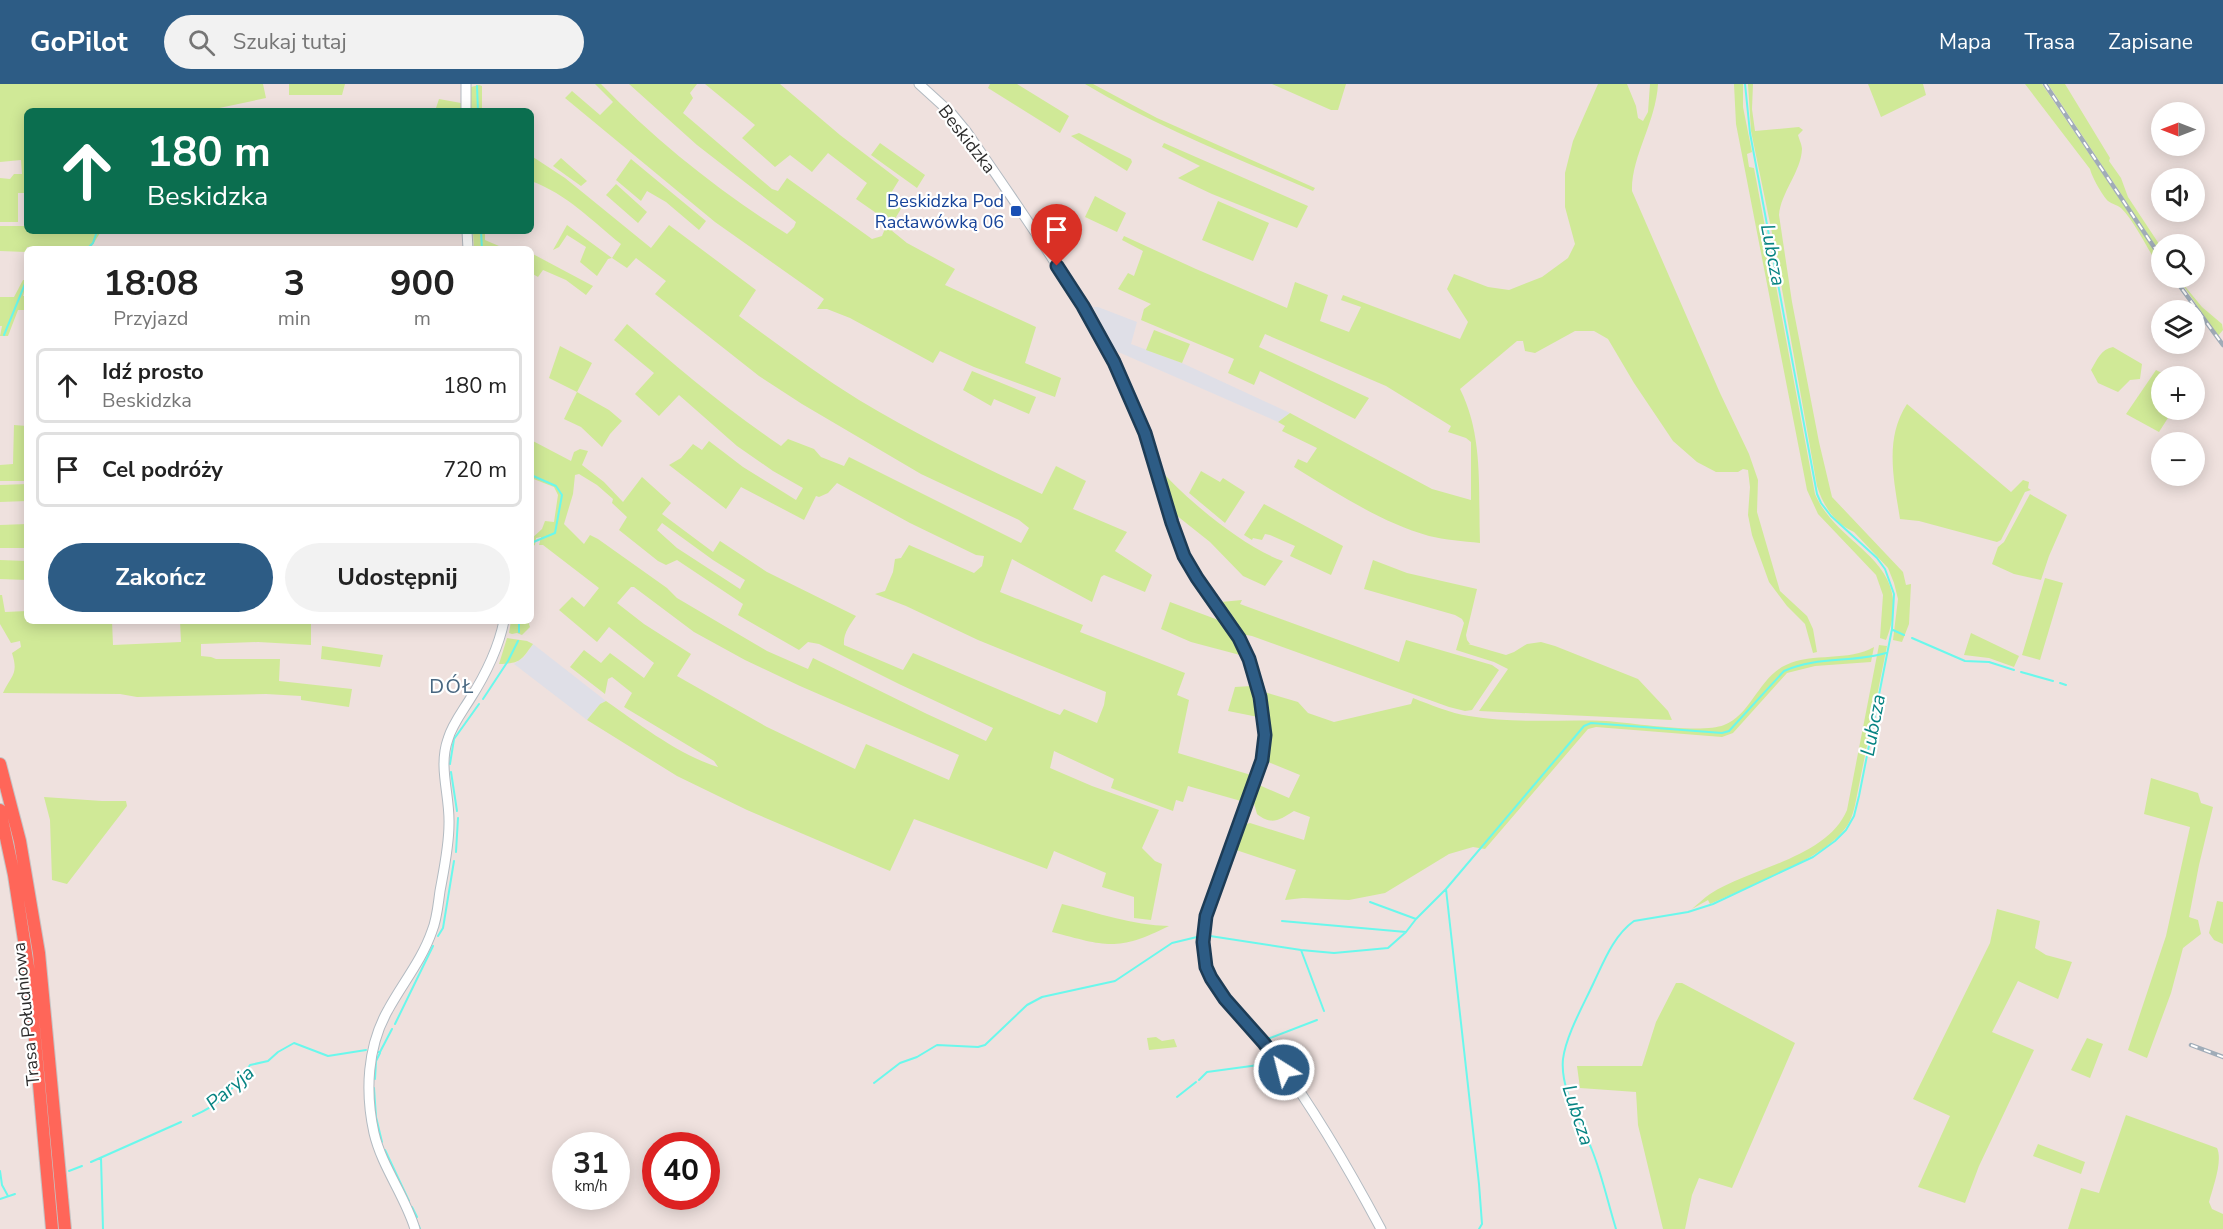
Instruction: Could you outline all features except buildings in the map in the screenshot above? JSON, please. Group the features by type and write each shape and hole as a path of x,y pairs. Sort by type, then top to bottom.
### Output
{"highway":[{"name":"Trasa Południowa","path":"0,764 20,841 39,953 65,1229"},
{"name":"Trasa Południowa","path":"0,810 14,875 29,973 52,1229"}],"street":[{"path":"466,84 466,108"},
{"name":"Beskidzka","path":"919,84 966,131 1096,328 1138,416 1184,556 1197,578 1232,625 1249,659 1263,711 1264,748 1257,775 1206,916 1203,942 1206,967 1225,999 1264,1043 1297,1089 1381,1229"},
{"path":"415,1229 374,1134 369,1089 374,1043 382,1021 420,958 433,931 450,824 444,777 444,753 455,723 489,666 501,637 503,624"}],"shaded area":[{"path":"1093,307 1137,322 1131,344 1182,363 1290,413 1278,422 1116,351"},
{"path":"533,644 606,701 600,704 587,720 514,664 524,657"}],"green space":[{"path":"0,84 263,84 266,98 219,108 24,108 24,193 18,193 18,222 0,222 0,178 10,179 14,174 22,174 21,160 0,162"},
{"path":"289,84 345,84 342,95 289,95"},
{"path":"595,84 601,84 644,126 690,165 737,201 787,234 796,222 697,145 629,84 697,84 690,93 693,98 683,113 772,189 778,191 787,178 872,239 882,236 886,226 907,243 955,269 945,285 1036,327 1025,363 1061,378 1055,397 974,367 940,351 933,363 850,318 827,309 817,309 824,299 715,222 565,98 572,91 600,115 613,102"},
{"path":"705,84 780,84 840,135 899,180 888,198 902,207 892,224 856,199 867,183 828,153 812,172 790,155 775,167 742,138 755,125"},
{"path":"990,84 1017,84 1069,116 1060,133 988,88"},
{"path":"1085,84 1093,84 1157,118 1315,188 1313,191 1197,141 1112,100"},
{"path":"1272,84 1346,84 1338,110 1331,110"},
{"path":"1598,84 1627,84 1638,118 1643,121 1648,112 1650,84 1658,84 1653,112 1635,165 1632,191 1749,454 1758,480 1757,512 1780,591 1807,616 1813,629 1817,652 1813,653 1805,624 1787,606 1769,582 1752,535 1748,515 1750,487 1748,470 1716,472 1697,462 1673,441 1608,339 1594,331 1575,331 1535,353 1525,351 1523,341 1517,341 1460,389 1468,407 1476,445 1480,543 1435,537 1411,530 1376,515 1326,487 1294,467 1298,459 1307,463 1317,448 1282,431 1285,426 1278,422 1290,413 1432,489 1471,500 1471,442 1448,432 1451,426 1386,386 1265,334 1259,347 1369,398 1355,419 1260,371 1254,385 1228,373 1234,359 1141,320 1144,309 1151,304 1118,289 1128,273 1134,276 1143,251 1122,240 1124,236 1287,308 1295,282 1328,295 1320,321 1349,332 1361,307 1341,300 1343,295 1460,339 1468,322 1447,289 1454,274 1488,287 1509,290 1542,277 1568,258 1575,244 1565,207 1565,173 1573,141"},
{"path":"1734,84 1743,84 1743,107 1752,152 1747,154 1749,167 1754,168 1815,494 1826,513 1884,573 1892,591 1893,613 1886,640 1880,638 1883,595 1876,575 1818,514 1807,490 1736,124"},
{"path":"1748,84 1753,84 1752,109 1755,131 1799,127 1803,130 1798,135 1802,147 1801,157 1783,198 1779,215 1792,302 1819,442 1832,497 1903,572 1906,585 1911,584 1909,624 1902,642 1893,640 1898,599 1888,568 1854,532 1835,518 1822,500 1817,486 1772,233 1751,131"},
{"path":"1868,84 1923,84 1926,95 1881,117"},
{"path":"2025,84 2042,84 2151,246 2151,253 2134,224 2121,208 2106,198 2090,169"},
{"path":"2048,84 2065,84 2110,158 2109,161 2121,178 2128,197 2152,234 2151,239"},
{"path":"482,86 482,108 471,108 471,87"},
{"path":"439,99 461,103 461,108 436,108"},
{"path":"1079,133 1131,159 1132,162 1127,171 1071,136"},
{"path":"880,143 925,175 917,188 871,155"},
{"path":"1164,143 1308,206 1297,228 1178,178 1200,166 1162,147"},
{"path":"534,158 565,178 651,248 669,225 756,290 739,316 828,380 903,426 1042,494 1056,466 1086,481 1073,509 1127,532 1115,551 1152,575 1145,592 1104,575 1101,577 1092,602 1012,559 1000,592 1083,625 1080,632 1185,673 1177,695 1189,700 1178,753 1251,775 1241,801 1188,786 1183,802 1176,800 1173,811 1111,788 1114,779 1054,751 1050,768 1159,810 1142,848 1155,861 1162,864 1151,920 1134,918 1134,897 1102,887 1106,873 1054,851 1047,869 914,819 890,871 747,810 677,776 587,720 600,704 606,701 674,747 718,767 714,761 624,707 632,693 612,677 608,679 605,694 570,667 584,650 601,663 610,653 644,678 654,663 609,627 597,642 559,610 572,597 584,607 599,588 543,545 539,545 541,537 536,538 534,546 534,536 542,529 545,521 554,522 558,495 554,487 534,479 534,442 571,461 574,452 580,449 588,451 582,465 604,482 623,502 642,477 671,503 662,514 713,552 720,541 767,572 856,616 846,633 844,645 903,670 913,653 1060,715 1064,709 1097,723 1106,692 978,640 875,594 885,591 893,572 895,559 901,558 909,545 974,573 982,566 984,556 976,555 910,523 837,483 828,493 816,496 804,520 741,487 726,509 669,465 681,458 693,444 702,450 709,441 743,467 796,500 803,488 737,446 679,395 659,416 635,394 654,373 614,340 627,324 721,402 781,446 788,439 814,449 821,457 844,466 849,457 1021,543 1029,528 1019,520 921,474 759,376 655,294 666,281 636,258 627,268 612,258 621,244 568,201 534,182","holes":["579,474 597,485 613,499 612,503 627,517 619,530 658,561 666,565 677,560 743,604 738,615 799,650 808,642 819,644 993,728 986,741 813,658 808,669 767,651 677,598 667,588 598,539 590,535 584,544 564,524 573,494 575,475","662,523 745,580 740,589 677,548 657,530","631,587 694,632 745,660 959,755 949,780 866,744 855,769 767,727 677,676 691,654 644,624 617,603"]},
{"path":"561,158 587,181 581,186 553,166"},
{"path":"631,159 706,221 699,230 666,202 647,191 641,201 616,180"},
{"path":"616,184 647,212 638,223 606,195"},
{"path":"1095,196 1126,213 1117,232 1085,217"},
{"path":"1218,201 1269,223 1253,261 1202,240"},
{"path":"567,225 612,258 608,259 597,276 580,262 586,247 567,235 559,247 553,250"},
{"path":"0,226 24,226 24,234 99,234 92,246 24,246 24,252 0,251"},
{"path":"473,234 485,234 485,240 499,246 474,246"},
{"path":"534,255 593,286 586,295 566,280 543,270 538,277 534,275"},
{"path":"24,280 24,310 18,310 8,336 0,336 2,326 0,326 0,297 14,297"},
{"path":"2185,288 2196,300 2193,300"},
{"path":"2205,310 2222,324 2223,330 2218,336 2205,317"},
{"path":"1154,330 1190,344 1182,363 1146,350"},
{"path":"560,346 592,363 577,392 549,378"},
{"path":"2113,347 2142,364 2140,379 2130,380 2118,392 2098,383 2091,370 2102,353"},
{"path":"972,371 1036,397 1029,414 994,399 991,406 963,390"},
{"path":"2151,377 2151,420 2167,420 2159,432 2126,414"},
{"path":"577,392 609,410 622,421 602,447 581,427 564,419"},
{"path":"1907,404 2011,492 2023,480 2029,482 2028,488 2031,490 2025,492 2001,540 1997,542 1919,521 1900,519 1894,475 1893,445 1895,431"},
{"path":"14,425 24,426 24,481 0,481 0,465 13,464"},
{"path":"1201,471 1220,482 1223,478 1245,492 1225,523 1189,493"},
{"path":"1164,474 1219,524 1252,546 1283,561 1265,586 1243,576 1210,542 1176,515"},
{"path":"24,484 24,501 0,502 0,485"},
{"path":"2030,494 2067,515 2041,580 2014,574 1992,564 1998,547 2004,542"},
{"path":"1264,504 1343,546 1331,575 1290,556 1295,546 1270,535 1265,534 1262,540 1253,538 1252,540 1244,535"},
{"path":"24,524 24,548 0,548 0,525"},
{"path":"0,560 24,561 24,580 0,579"},
{"path":"1373,560 1407,573 1477,589 1466,635 1470,644 1468,644 1506,655 1527,644 1541,642 1555,646 1638,679 1668,711 1672,720 1479,711 1508,669 1456,650 1464,623 1455,615 1364,589"},
{"path":"2045,578 2063,583 2040,660 2022,655"},
{"path":"0,595 2,595 5,612 24,611 24,624 112,624 113,645 181,642 180,624 311,624 311,645 258,642 201,644 201,656 216,659 280,659 279,681 352,689 349,707 301,700 301,696 266,694 137,697 120,694 3,693 14,671 12,653 21,647 20,641 11,643 0,624"},
{"path":"1242,600 1240,604 1399,662 1406,640 1492,665 1499,670 1472,710 1465,711 1449,707 1241,634 1221,602"},
{"path":"1170,602 1221,621 1240,655 1191,642 1161,629"},
{"path":"510,624 529,624 530,627 522,635 509,633"},
{"path":"1971,633 2019,656 2014,667 1989,658 1964,655"},
{"path":"507,638 533,644 519,660 499,664"},
{"path":"1879,645 1887,646 1855,805 1846,827 1832,842 1800,863 1710,904 1708,900 1692,909 1710,894 1727,885 1805,851 1823,840 1837,826 1847,810"},
{"path":"322,646 383,655 380,667 321,659"},
{"path":"1874,647 1871,662 1815,666 1787,673 1733,733 1722,737 1596,727 1588,729 1485,849 1473,847 1449,854 1385,893 1349,900 1303,898 1285,900 1296,870 1236,850 1243,825 1250,823 1304,840 1310,817 1294,811 1271,821 1257,814 1253,800 1259,785 1289,798 1300,775 1268,762 1270,737 1264,692 1298,702 1308,713 1334,722 1411,704 1413,698 1455,713 1486,718 1520,721 1606,721 1684,728 1714,727 1733,720 1769,678 1786,665 1808,659 1864,652"},
{"path":"1251,686 1258,717 1228,711 1235,687"},
{"path":"2151,778 2198,793 2201,803 2213,807 2189,917 2198,920 2201,934 2183,948 2171,993 2147,1058 2128,1050 2166,936 2190,827 2144,814"},
{"path":"44,797 126,801 127,806 67,884 52,880 50,820"},
{"path":"2217,901 2223,902 2223,944 2214,940 2209,933"},
{"path":"1062,904 1128,921 1169,926 1123,943 1086,941 1052,932"},
{"path":"1997,909 2040,921 2035,948 2046,955 2072,962 2058,999 2018,981 1992,1032 2034,1050 1979,1166 1965,1203 1918,1187 1950,1116 1913,1099 1990,943"},
{"path":"1676,983 1682,983 1795,1043 1732,1188 1699,1178 1692,1195 1685,1229 1663,1229 1638,1125 1636,1092 1580,1088 1577,1066 1642,1066 1656,1022"},
{"path":"1156,1037 1162,1041 1174,1039 1177,1047 1149,1050 1147,1038"},
{"path":"2087,1038 2103,1044 2090,1078 2071,1070"},
{"path":"2126,1115 2217,1148 2218,1167 2209,1202 2212,1209 2223,1214 2223,1229 2068,1229 2081,1188 2099,1193"},
{"path":"2038,1144 2085,1162 2081,1174 2033,1156"}],"waterway":[{"name":"Lubcza","path":"1616,1229 1596,1160 1572,1106 1565,1082 1563,1059 1576,1020 1610,949 1621,933 1634,921 1688,912 1713,904 1813,857 1846,830 1854,816 1859,796 1892,629 1894,594 1885,569 1877,558 1831,516 1817,494 1750,133 1745,84"},
{"name":"Paryja","path":"477,86 478,108"},
{"path":"90,246 96,234"},
{"name":"Paryja","path":"481,234 482,246"},
{"path":"4,335 24,286"},
{"name":"Paryja","path":"534,476 556,486 562,495 555,533 534,542"},
{"name":"Paryja","path":"519,624 519,632"},
{"path":"1893,630 1904,635"},
{"path":"1912,638 1965,661 1989,662 2014,670"},
{"name":"Paryja","path":"483,699 518,641"},
{"path":"1479,1229 1482,1224 1479,1184 1446,889 1584,726 1591,723 1722,733 1729,731 1784,671 1809,663 1886,653"},
{"path":"2021,672 2053,681"},
{"path":"2060,683 2066,685"},
{"name":"Paryja","path":"450,764 454,739 479,704"},
{"name":"Paryja","path":"451,772 457,811"},
{"name":"Paryja","path":"456,852 458,818"},
{"name":"Paryja","path":"438,936 443,928 454,861"},
{"path":"1370,902 1416,919 1446,889"},
{"path":"1282,921 1406,932 1416,919"},
{"path":"1324,1011 1301,950 1334,953 1388,948 1406,932"},
{"path":"1210,936 1301,950"},
{"path":"874,1083 900,1063 917,1057 937,1045 978,1047 985,1045 1027,1005 1042,997 1115,981 1172,943 1197,937"},
{"name":"Paryja","path":"395,1024 433,946"},
{"path":"1270,1038 1317,1020"},
{"name":"Paryja","path":"377,1052 380,1052 392,1029"},
{"name":"Paryja","path":"193,1116 226,1095 250,1065 268,1061 294,1043 328,1056 366,1050"},
{"path":"375,1079 376,1061 380,1053"},
{"path":"1199,1080 1207,1072 1266,1064"},
{"path":"1177,1097 1196,1082"},
{"path":"374,1088 376,1117 382,1142"},
{"name":"Paryja","path":"91,1162 181,1122"},
{"path":"385,1150 409,1201"},
{"path":"101,1158 103,1229"},
{"name":"Paryja","path":"69,1171 82,1166"},
{"path":"0,1171 2,1185 8,1196"},
{"name":"Paryja","path":"0,1199 15,1194"},
{"path":"412,1207 417,1217"}],"railway":[{"path":"2045,84 2151,243"},
{"path":"2181,288 2223,345"},
{"path":"2191,1045 2223,1057"}],"place":[{"name":"Beskidzka Pod Racławówką 06","path":"1016,211"}],"district":[{"name":"DÓŁ","path":"452,686"}],"route":[{"path":"1057,266 1096,328 1138,416 1184,556 1197,578 1232,625 1249,659 1256,683 1265,726 1262,760 1206,916 1203,953 1206,967 1221,993 1284,1070"}]}
